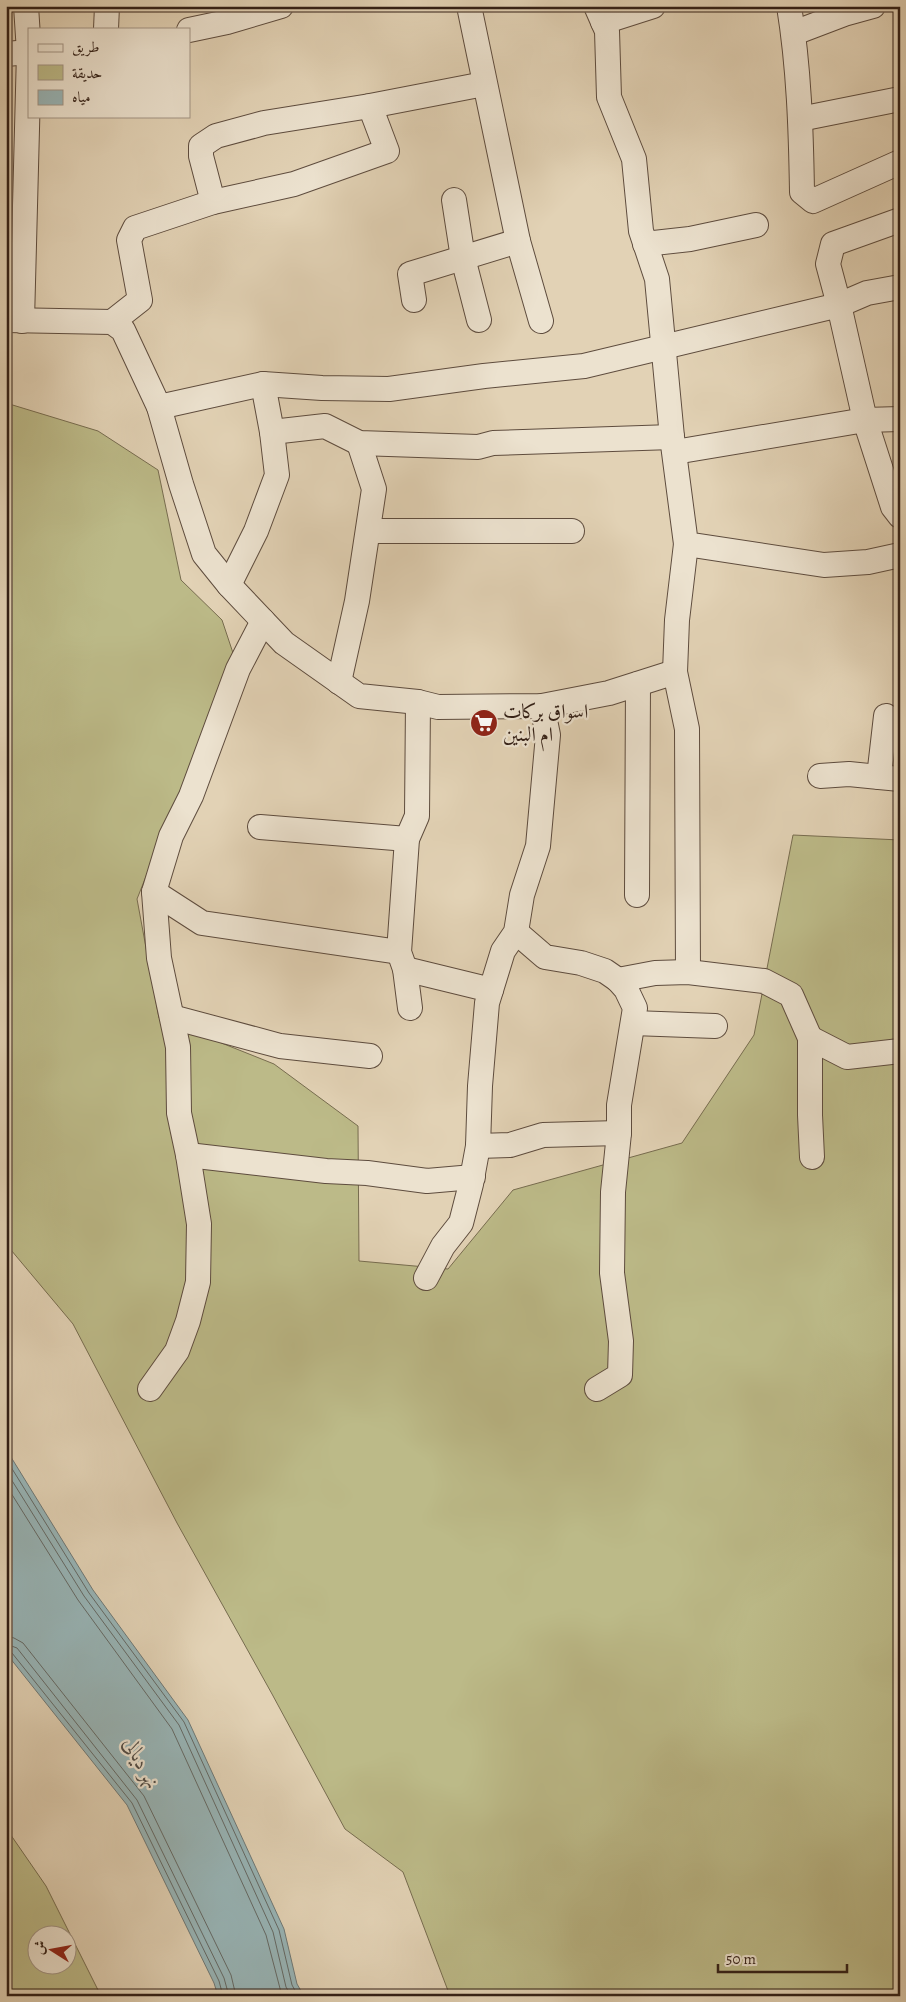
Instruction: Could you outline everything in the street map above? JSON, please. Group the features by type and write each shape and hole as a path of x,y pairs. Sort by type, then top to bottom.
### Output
{"street":[{"path":"26,6 28,37"},
{"path":"106,28 107,6"},
{"path":"190,30 227,22 281,6"},
{"path":"469,6 518,241 541,321"},
{"path":"653,6 600,14 607,31 609,97 634,159 641,231 657,278 673,445 686,544 677,620 675,672 687,728 688,972"},
{"path":"790,6 794,33 800,119 802,192 814,200 900,162"},
{"path":"794,33 844,14 873,6"},
{"path":"6,54 28,52"},
{"path":"28,70 14,321 112,322 123,330 159,407 181,484 204,554 229,585 284,643 359,696 418,702 438,707 542,706 609,693 675,672"},
{"path":"214,202 200,146 216,136 264,123 370,106 484,84"},
{"path":"800,119 900,99"},
{"path":"112,322 140,300 129,240 135,228 214,202 294,184 387,151 370,106"},
{"path":"454,200 463,258 479,320"},
{"path":"900,220 833,244 828,264 865,420 893,507 900,516"},
{"path":"645,244 690,239 756,226"},
{"path":"414,300 410,274 518,241"},
{"path":"159,407 263,384 322,388 390,389 484,376 584,366 839,305 867,293 900,287"},
{"path":"229,585 256,531 277,475 272,432 263,384"},
{"path":"322,388 325,426"},
{"path":"272,432 325,426 359,443 478,447 493,443 673,445 865,420 900,419"},
{"path":"340,682 357,601 374,489 359,443"},
{"path":"368,531 572,531"},
{"path":"686,544 824,565 868,562 900,555"},
{"path":"150,1389 177,1351 188,1321 198,1282 199,1224 179,1112 178,1047 159,958 154,892 171,836 191,796 238,669 263,621"},
{"path":"637,895 638,684"},
{"path":"410,1008 402,960 407,839 417,816 418,702"},
{"path":"426,1278 443,1246 461,1223 473,1177 478,1146 480,1086 487,1003 503,951 516,932 522,895 538,846 548,735 542,706"},
{"path":"820,776 849,774 889,778 886,716"},
{"path":"260,827 407,839"},
{"path":"154,892 202,923 342,945 402,960 491,990"},
{"path":"516,932 545,957 581,963 605,971 618,980 626,989 635,1008 619,1105 619,1133 613,1192 612,1273 621,1342 620,1375 597,1389"},
{"path":"618,980 656,973 688,972 764,981 791,995 810,1038 812,1157"},
{"path":"172,1017 280,1046 370,1056"},
{"path":"633,1023 715,1026"},
{"path":"810,1038 847,1057 900,1051"},
{"path":"478,1146 510,1145 543,1134 619,1133"},
{"path":"188,1155 427,1181 473,1177"}],"green space":[{"path":"6,403 98,431 158,470 181,580 222,620 234,656 137,899 159,1018 274,1064 358,1126 359,1261 448,1269 513,1190 682,1143 754,1035 793,835 900,840 900,1996 450,1996 403,1872 345,1829 177,1523 73,1324 6,1244"},
{"path":"6,1828 46,1886 65,1924 28,1924 28,1974 78,1974 78,1950 101,1996 6,1996"}],"water":[{"name":"نهر ديالى","path":"6,1449 93,1590 188,1720 284,1929 297,1984 304,1996 218,1996 214,1983 127,1805 6,1653"}],"place":[{"name":"اسواق بركات ام البنين","path":"484,723"}]}
